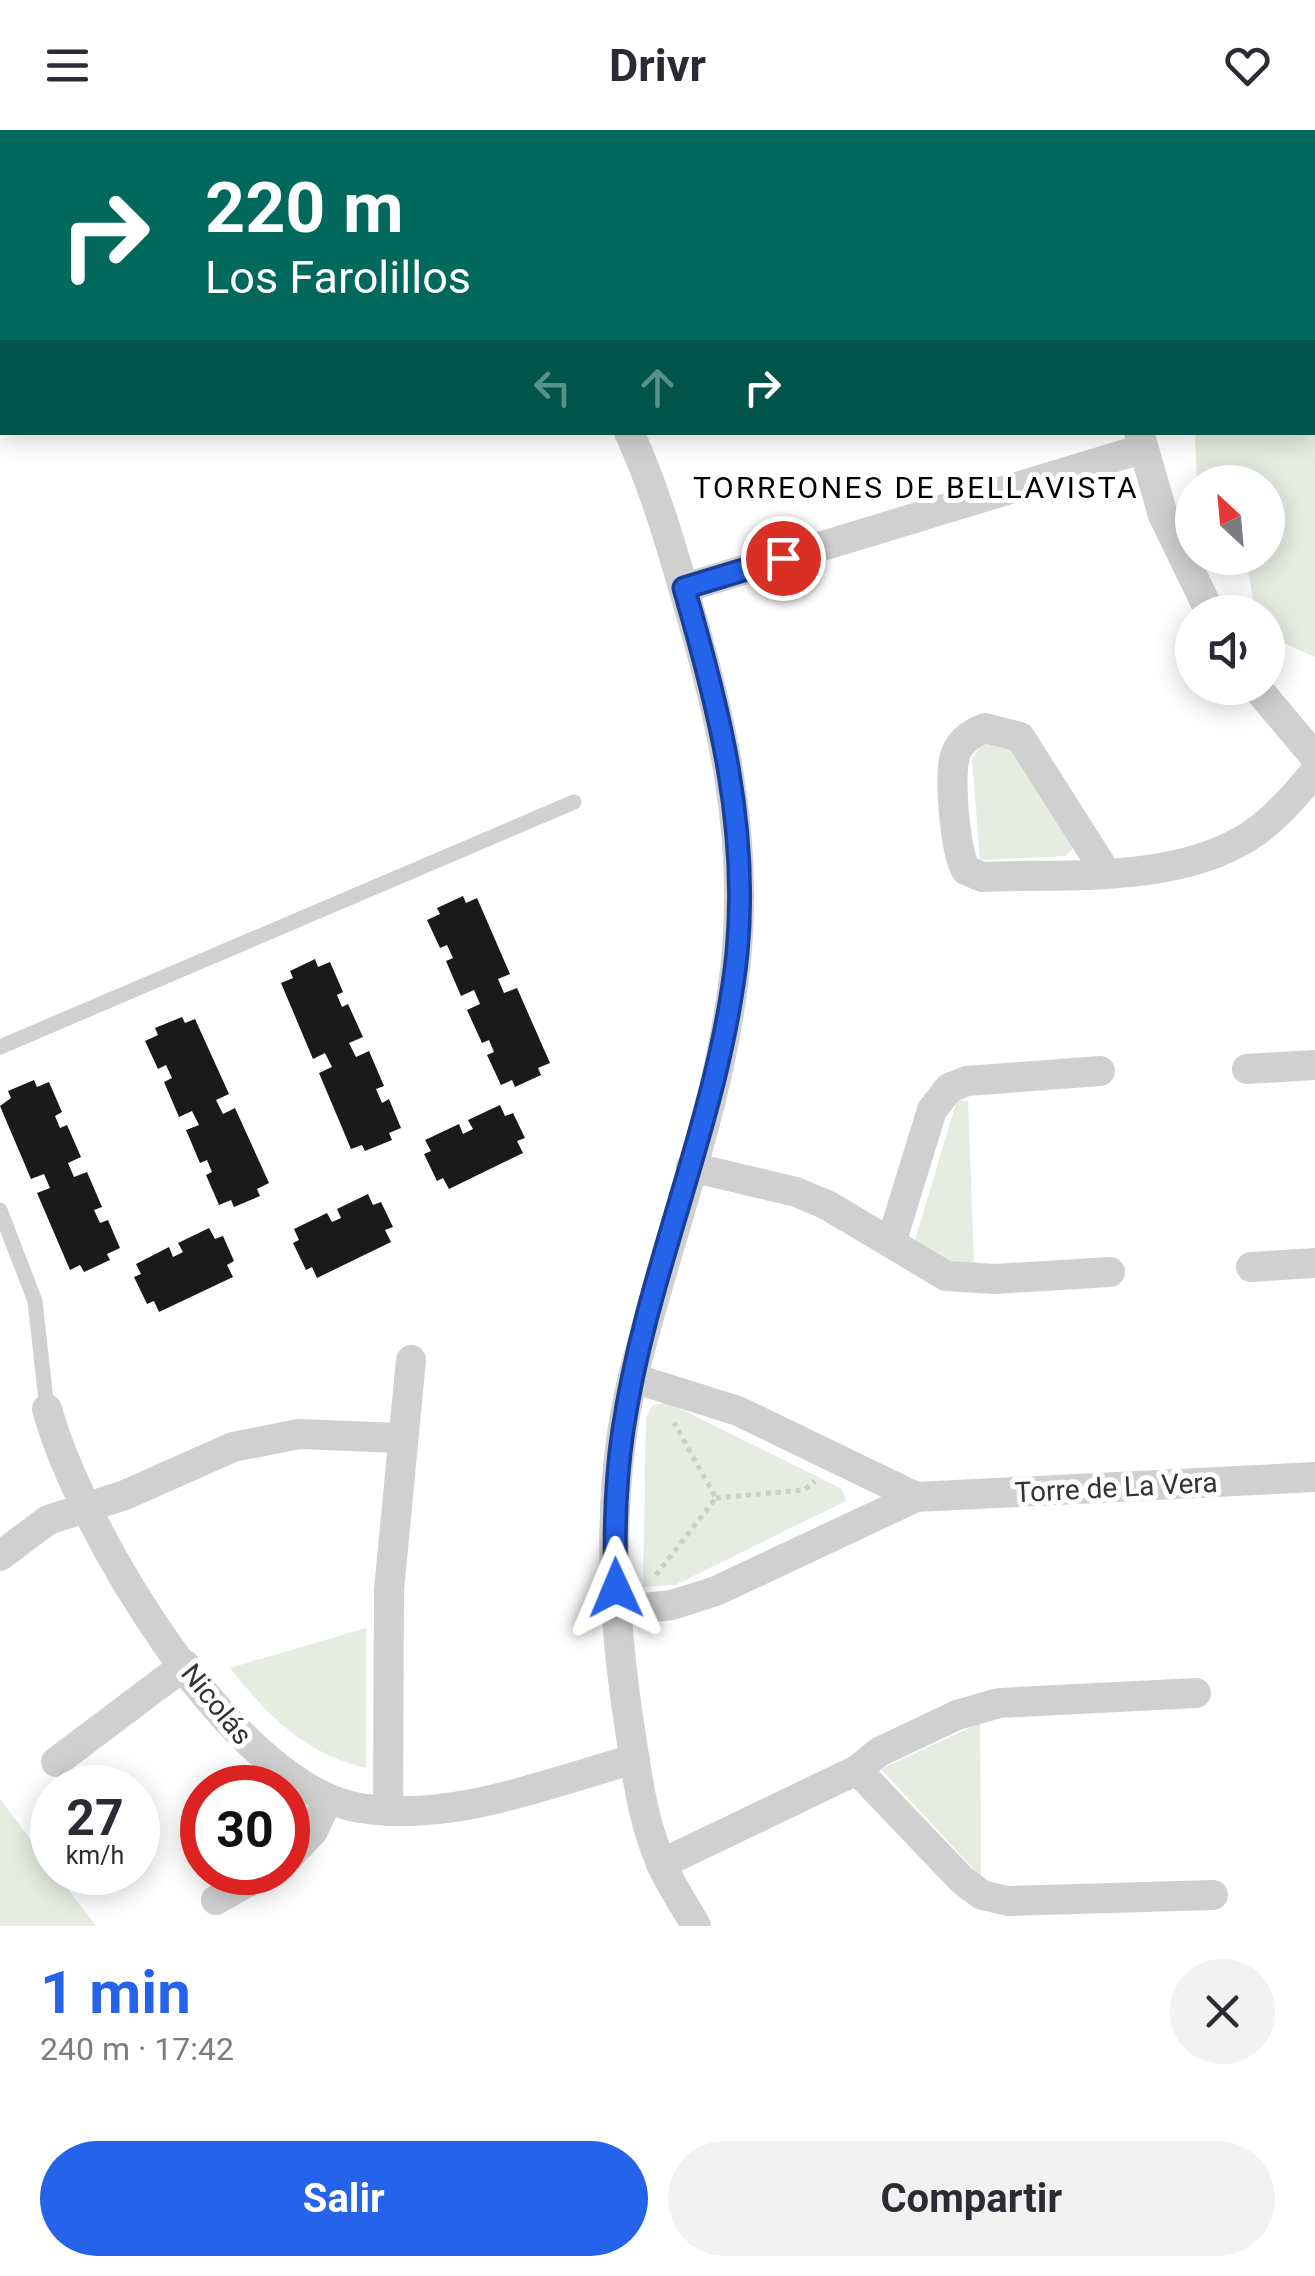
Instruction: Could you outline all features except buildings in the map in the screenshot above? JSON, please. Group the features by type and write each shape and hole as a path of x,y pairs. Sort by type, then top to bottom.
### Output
{"street":[{"path":"636,435 684,588 728,756 738,831 740,890 732,995 691,1167 633,1378 617,1478 616,1611 634,1760 661,1864 696,1926"},
{"path":"684,588 1140,441 1164,516 1202,595"},
{"path":"1272,705 1315,756"},
{"path":"1105,871 1020,736 984,728 963,742 957,749 952,774 959,853 966,870 982,877 1105,871 1184,864 1226,849 1273,818 1315,772"},
{"path":"1247,1068 1315,1065"},
{"path":"891,1243 932,1110 949,1088 967,1081 1100,1071"},
{"path":"691,1167 796,1192 848,1215 925,1266 968,1280 1110,1272"},
{"path":"1251,1267 1315,1264"},
{"path":"388,1811 389,1590 400,1438 411,1360"},
{"name":"Torre de La Vera","path":"633,1378 679,1389 738,1411 916,1496"},
{"name":"Nicolás","path":"46,1408 86,1508 185,1665 253,1750 300,1787 328,1799 388,1811 466,1805 634,1760"},
{"path":"0,1556 48,1520 125,1495 201,1459 267,1439 331,1432 400,1438"},
{"name":"Torre de La Vera","path":"616,1611 653,1608 716,1591 916,1496 1315,1477"},
{"path":"56,1762 185,1665"},
{"path":"661,1864 857,1770 879,1752 957,1715 999,1704 1196,1692"},
{"path":"857,1770 962,1880 982,1895 1008,1901 1212,1896"},
{"path":"310,1833 328,1799"},
{"path":"661,1864 710,1926"},
{"path":"216,1900 225,1895"}],"lane":[{"path":"0,1047 574,802"},
{"path":"0,1210 35,1302 46,1408"}],"path":[{"path":"679,1389 673,1422 716,1498"},
{"path":"653,1608 656,1574 716,1498 804,1490 841,1460"}],"shaded area":[{"path":"1195,435 1315,435 1315,657 1285,644 1285,595 1252,595 1249,575 1285,575 1285,465 1196,465"},
{"path":"994,741 1007,743 1077,844 1065,856 980,860 972,759 981,746"},
{"path":"957,1100 968,1101 974,1265 946,1262 915,1240"},
{"path":"667,1402 842,1489 846,1501 675,1585 643,1587 646,1418 652,1406"},
{"path":"366,1628 366,1768 324,1753 289,1731 230,1668"},
{"path":"980,1723 981,1877 881,1769"},
{"path":"0,1799 30,1839 30,1895 73,1895 96,1926 0,1926"}],"district":[{"name":"TORREONES DE BELLAVISTA","path":"916,488"}],"route":[{"path":"616,1588 614,1522 623,1428 724,1040 737,949 740,890 734,794 718,711 684,588 783,558"}]}
